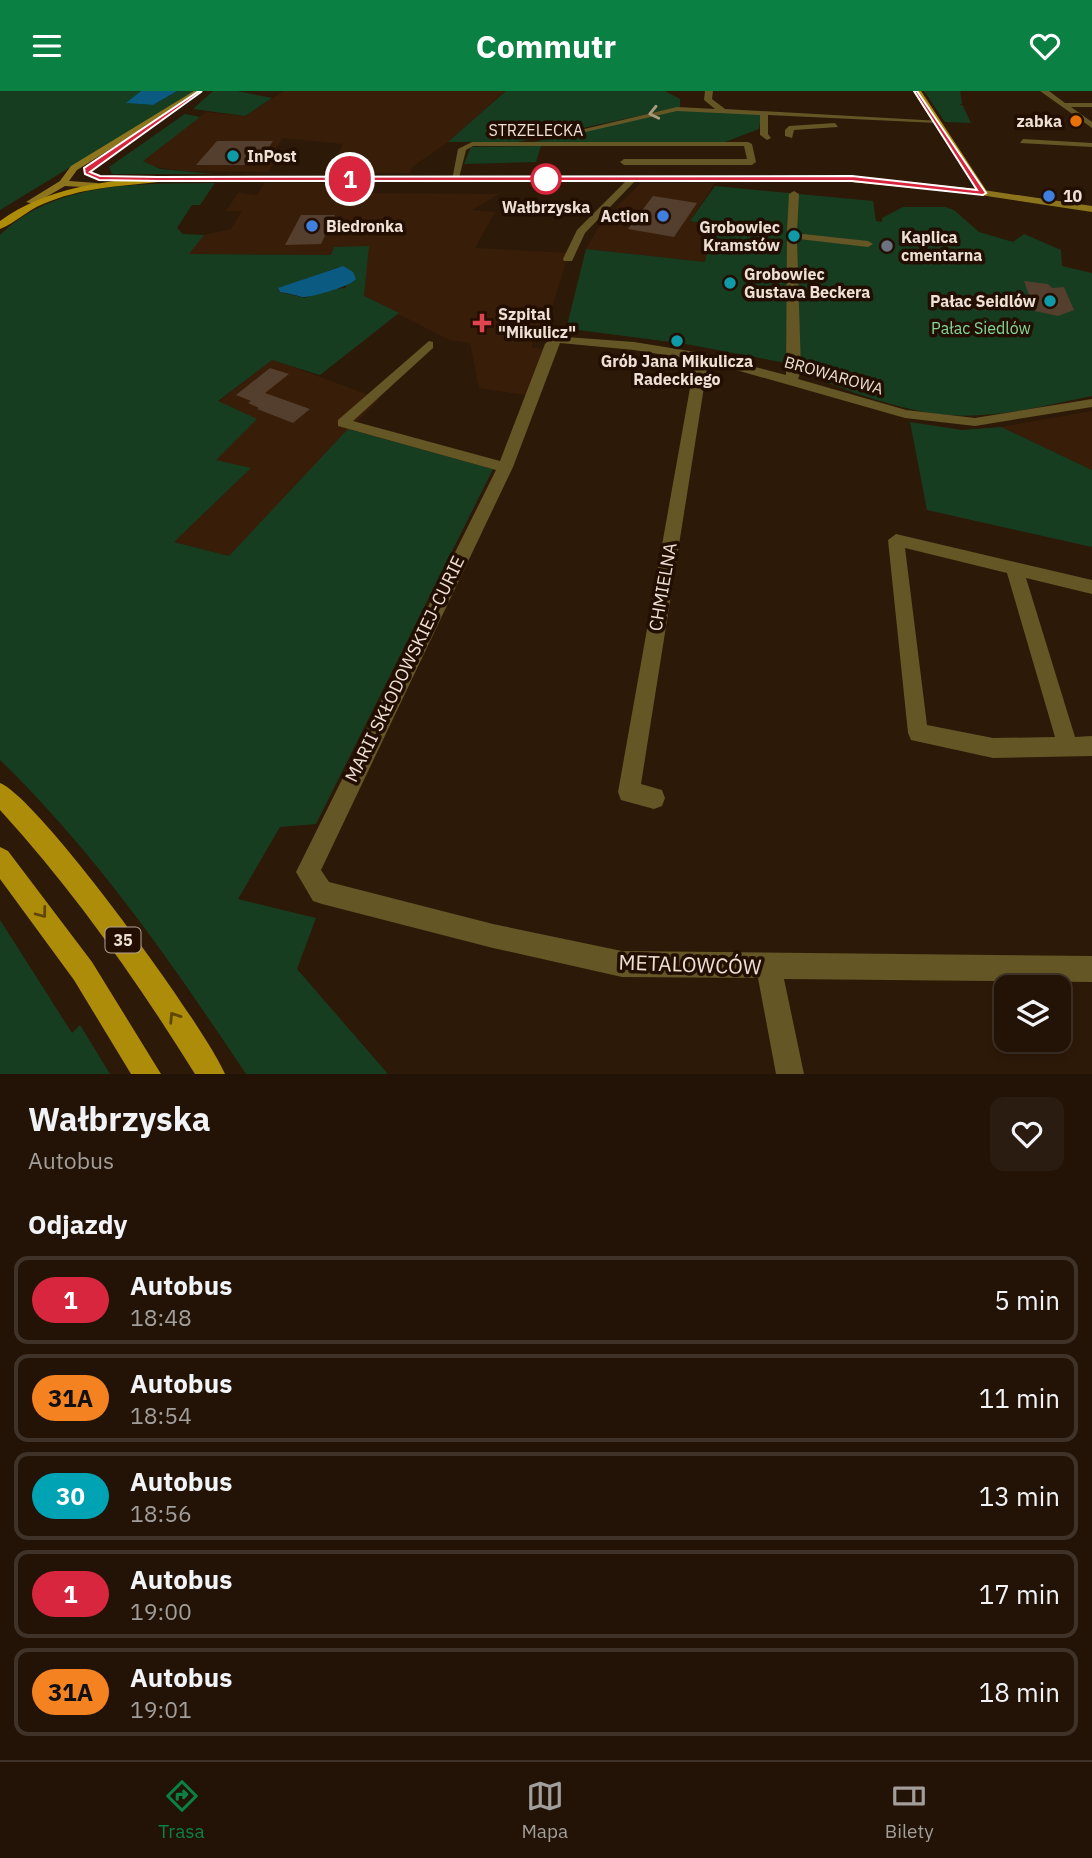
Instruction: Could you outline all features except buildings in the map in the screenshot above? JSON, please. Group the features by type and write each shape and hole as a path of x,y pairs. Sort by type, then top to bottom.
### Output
{"main road":[{"path":"917,91 983,193"},
{"path":"0,226 31,202 98,182 158,179 868,179 983,193"},
{"path":"0,214 39,191 65,181"},
{"name":"35","path":"0,794 58,855 97,904 211,1074"},
{"path":"0,859 83,971 147,1074"}],"street":[{"path":"65,181 74,168 150,124 199,91"},
{"path":"709,91 708,100 722,110"},
{"path":"1044,91 1091,125"},
{"path":"790,114 787,105 880,110 886,118"},
{"path":"1063,105 1092,105"},
{"path":"525,144 669,110 722,110 937,121"},
{"path":"764,112 764,135 767,138"},
{"path":"789,137 789,130 835,125 845,117"},
{"path":"31,202 146,131 150,124"},
{"path":"1023,141 1092,145"},
{"path":"643,144 645,152 664,162"},
{"name":"STRZELECKA","path":"454,179 465,145 748,144 752,153 752,162 624,162"},
{"path":"86,169 98,182"},
{"path":"568,259 581,232 633,179"},
{"path":"65,181 98,182"},
{"path":"983,193 1092,209"},
{"path":"791,380 794,371 794,194"},
{"path":"795,236 868,244"},
{"name":"BROWAROWA","path":"568,337 702,357 905,414 956,422 975,422 1092,403"},
{"name":"MARII SKŁODOWSKIEJ-CURIE","path":"307,872 505,467 551,344 557,339 568,337"},
{"path":"429,345 343,423 505,467"},
{"name":"CHMIELNA","path":"654,797 629,792 702,357"},
{"path":"1092,587 897,540 918,733 993,748 1092,746"},
{"path":"1014,569 1068,747"},
{"name":"METALOWCÓW","path":"307,872 322,892 493,936 622,964 769,968 1092,969"},
{"path":"769,968 790,1074"}],"shaded area":[{"path":"284,91 506,91 448,142 412,167 410,173 328,173 343,144 283,138 273,152 270,160 273,164 268,172 182,171 151,166 142,160 206,112 245,116"},
{"path":"265,183 360,183 357,193 499,194 472,210 495,212 475,248 569,253 548,320 542,332 533,335 532,348 543,349 525,395 479,388 470,343 449,340 364,296 368,246 331,255 188,254 204,235 231,229 242,211 226,211 238,193 257,195"},
{"path":"641,183 715,183 690,221 711,225 705,262 586,249 601,223"},
{"path":"272,359 379,399 229,556 174,542 250,469 216,460 218,402"},
{"path":"1092,411 1092,470 1001,427"}],"green space":[{"path":"0,91 141,91 127,103 153,105 177,91 195,91 0,210"},
{"path":"213,91 237,91 272,98 245,116 193,109"},
{"path":"506,91 665,91 680,99 680,107 518,142 448,142"},
{"path":"924,91 960,91 962,104 959,104 963,106 971,123 945,122"},
{"path":"670,110 761,114 759,129 725,142 534,142"},
{"path":"185,114 200,117 143,161 160,169 213,174 112,174 109,167"},
{"path":"541,146 536,162 464,164 471,147"},
{"path":"215,183 200,205 192,205 177,228 183,234 204,235 189,254 331,255 334,247 369,246 364,296 399,313 320,375 272,360 218,401 257,419 216,460 251,468 174,542 229,556 348,429 493,469 316,824 280,827 238,899 316,918 297,969 388,1074 246,1074 161,950 101,871 0,760 0,235 23,217 47,204 74,195 129,185","holes":["339,267 347,271 346,288 323,290 305,298 280,292 278,289"]},
{"name":"Pałac Siedlów","path":"715,186 873,201 876,221 882,222 882,218 903,207 945,207 954,210 979,232 1013,242 1024,234 1061,250 1062,266 1092,273 1092,396 984,415 928,413 887,403 785,368 786,363 686,344 571,329 567,326 586,249 705,262 711,225 690,221"},
{"path":"910,422 962,430 1001,427 1092,470 1092,547 927,510"},
{"path":"0,920 72,1033 80,1025 110,1074 0,1074"}],"water":[{"path":"141,91 177,91 153,105 126,103"},
{"path":"343,266 353,272 356,279 330,291 302,297 280,292 278,288"}],"bus line":[{"name":"1","path":"199,91 150,124 146,131 86,169 87,173 99,178 158,179 852,179 884,180 983,193 917,91"}],"place":[{"name":"zabka","path":"1076,121"},
{"name":"InPost","path":"233,156"},
{"name":"Wałbrzyska","path":"546,179"},
{"name":"10","path":"1049,196"},
{"name":"Action","path":"663,216"},
{"name":"Biedronka","path":"312,226"},
{"name":"Grobowiec Kramstów","path":"794,236"},
{"name":"Kaplica cmentarna","path":"887,246"},
{"name":"Grobowiec Gustava Beckera","path":"730,283"},
{"name":"Pałac Seidlów","path":"1050,301"},
{"name":"Szpital \"Mikulicz\"","path":"482,323"},
{"name":"Grób Jana Mikulicza Radeckiego","path":"677,341"}]}
